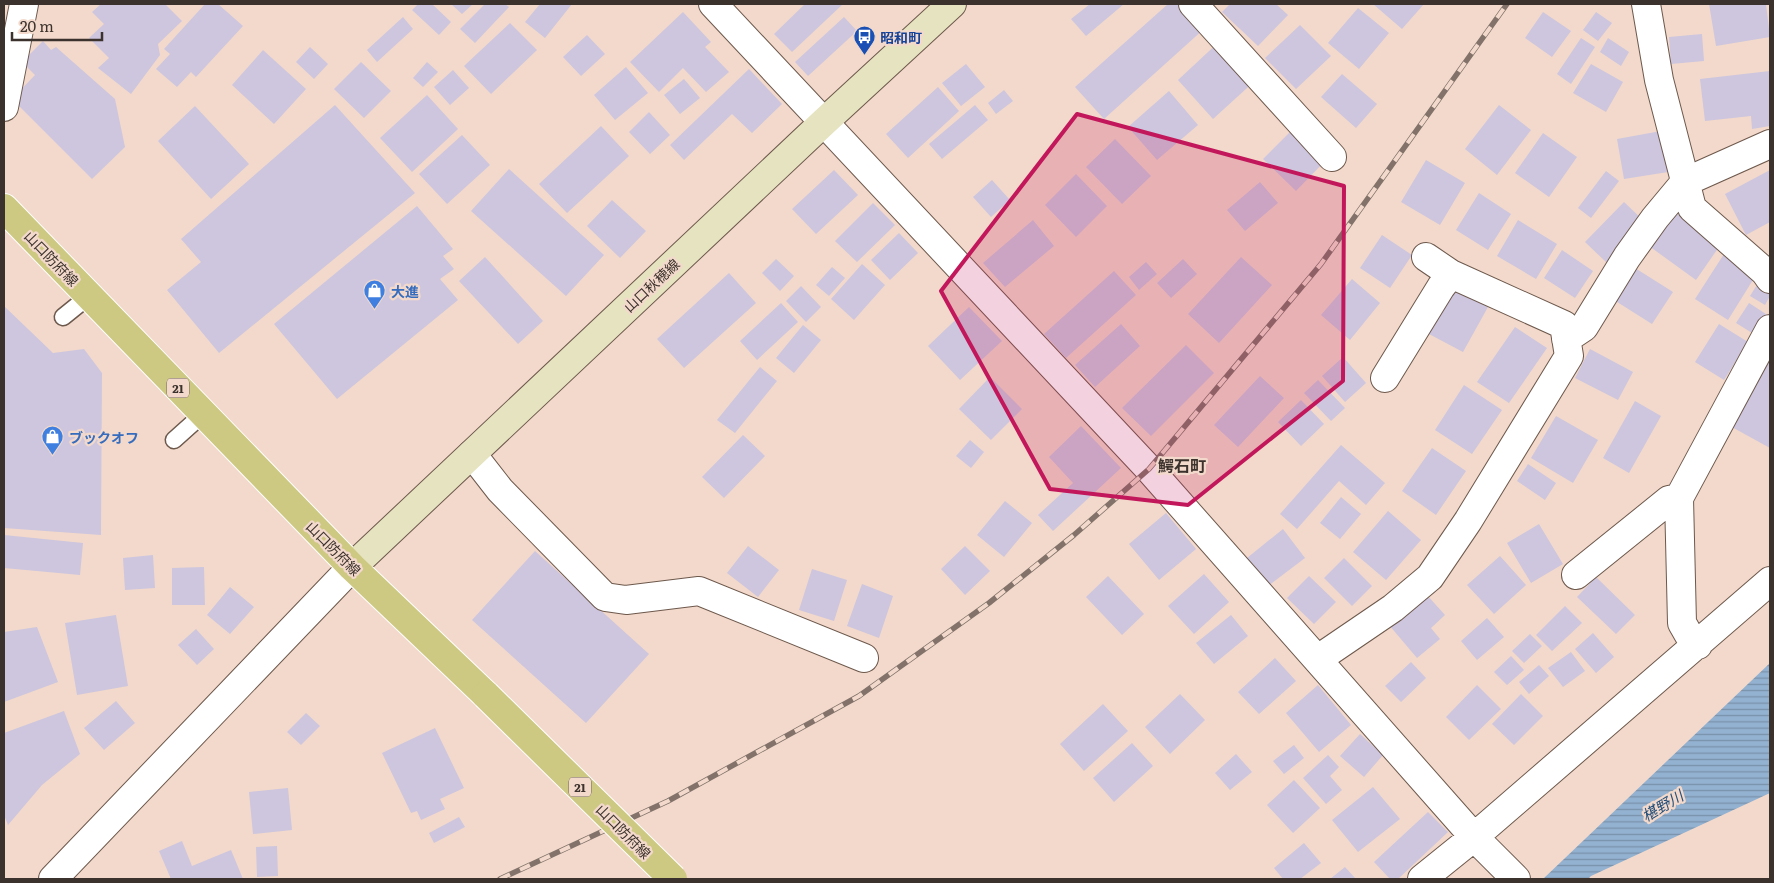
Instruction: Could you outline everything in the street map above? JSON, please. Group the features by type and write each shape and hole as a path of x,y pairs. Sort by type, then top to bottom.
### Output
{"main road":[{"name":"山口秋穂線","path":"352,567 824,122 952,4"},
{"name":"山口防府線","path":"4,208 352,567 486,695 673,879"}],"street":[{"path":"4,106 24,4"},
{"path":"713,4 1149,468 1481,843 1516,879"},
{"path":"1192,4 1332,157"},
{"path":"1646,4 1659,80 1692,208 1765,272 1770,279"},
{"path":"1566,339 1584,327 1627,257 1655,218 1685,182 1770,144"},
{"path":"1318,659 1393,608 1430,577 1468,522 1569,356 1564,325 1451,274 1426,257"},
{"path":"1385,378 1451,274"},
{"path":"1698,645 1690,637 1682,623 1679,498 1770,329"},
{"path":"472,454 500,490 605,597 626,600 699,591 864,658"},
{"path":"1576,575 1669,500 1679,498"},
{"path":"53,879 352,567"},
{"path":"1422,879 1481,843 1770,581"}],"lane":[{"path":"63,317 89,296"},
{"path":"174,440 203,414"}],"highlighted area":[{"path":"1077,114 1344,186 1343,381 1188,505 1050,489 941,291"}],"water":[{"name":"椹野川","path":"1770,663 1770,793 1588,879 1543,879"}],"building":[{"path":"101,4 165,4 182,21 158,44 160,55 131,94 98,68 109,58 89,38 104,24 92,12"},
{"path":"205,4 218,4 243,26 196,77 191,72 177,87 156,69 170,54 164,49"},
{"path":"418,4 432,4 451,22 439,35 412,10"},
{"path":"451,4 473,4 462,14"},
{"path":"485,4 505,4 509,7 475,43 460,29"},
{"path":"540,4 572,4 545,38 525,22"},
{"path":"805,4 843,4 792,52 774,34"},
{"path":"1090,4 1124,4 1086,36 1071,19"},
{"path":"1168,4 1183,4 1205,28 1104,119 1075,87"},
{"path":"1230,4 1276,4 1288,15 1258,46 1222,12"},
{"path":"1373,4 1424,4 1402,29"},
{"path":"1709,4 1766,4 1770,37 1716,46"},
{"path":"1358,8 1389,33 1359,69 1328,43"},
{"path":"683,12 711,42 705,47 729,72 706,92 683,68 659,92 630,62"},
{"path":"1543,12 1571,31 1552,57 1525,38"},
{"path":"1596,12 1612,23 1598,41 1583,30"},
{"path":"403,17 413,29 377,62 367,50"},
{"path":"844,17 857,31 808,76 795,62"},
{"path":"510,23 537,50 491,94 464,66"},
{"path":"1300,25 1331,56 1296,89 1265,58"},
{"path":"1702,34 1704,61 1671,64 1669,37"},
{"path":"587,35 605,54 581,76 563,57"},
{"path":"1581,38 1595,47 1571,84 1557,74"},
{"path":"1608,38 1629,52 1621,66 1600,52"},
{"path":"1222,39 1258,78 1213,119 1178,80"},
{"path":"43,41 51,50 56,47 115,99 125,147 92,179 12,99 35,75 22,62"},
{"path":"310,47 328,64 314,79 296,62"},
{"path":"263,50 306,89 274,124 232,85"},
{"path":"361,62 391,91 364,118 334,89"},
{"path":"427,62 438,72 423,87 413,78"},
{"path":"966,64 985,87 961,106 942,83"},
{"path":"1591,64 1623,82 1606,112 1573,93"},
{"path":"626,67 648,93 615,120 594,95"},
{"path":"749,69 782,104 752,133 732,114 684,160 670,145"},
{"path":"453,70 469,88 450,105 434,87"},
{"path":"1770,71 1770,126 1752,129 1751,116 1705,121 1700,79"},
{"path":"1342,74 1377,104 1356,128 1321,97"},
{"path":"684,79 700,98 680,114 664,95"},
{"path":"938,87 959,111 908,158 886,134"},
{"path":"1004,90 1013,101 996,114 988,103"},
{"path":"1169,91 1198,125 1157,160 1128,127"},
{"path":"427,95 458,129 412,172 380,138"},
{"path":"335,105 415,193 219,353 167,290 201,262 181,239"},
{"path":"975,105 988,120 942,159 929,144"},
{"path":"1499,105 1531,130 1497,175 1465,149"},
{"path":"195,106 249,164 211,199 158,141"},
{"path":"649,112 670,135 650,154 629,132"},
{"path":"601,126 629,156 567,213 539,184"},
{"path":"1293,129 1326,160 1296,191 1263,159"},
{"path":"1661,131 1668,172 1624,179 1617,139"},
{"path":"1543,133 1577,157 1549,197 1515,173"},
{"path":"462,135 490,165 447,204 419,174"},
{"path":"1115,139 1151,176 1122,204 1086,167"},
{"path":"1426,160 1465,183 1440,225 1401,202"},
{"path":"509,169 604,255 566,296 471,211"},
{"path":"834,170 858,195 816,234 792,209"},
{"path":"1770,170 1770,222 1746,235 1725,194"},
{"path":"1606,171 1619,181 1591,218 1578,208"},
{"path":"1076,174 1107,206 1076,237 1045,205"},
{"path":"992,180 1010,200 991,217 973,197"},
{"path":"1260,182 1278,203 1245,231 1227,210"},
{"path":"1479,193 1511,214 1488,250 1456,230"},
{"path":"612,200 646,231 620,258 587,226"},
{"path":"1624,202 1646,223 1607,263 1585,242"},
{"path":"873,203 895,225 857,262 835,241"},
{"path":"417,206 453,249 443,256 454,269 440,279 458,300 337,399 274,324"},
{"path":"1674,211 1721,244 1696,280 1649,246"},
{"path":"1033,220 1054,246 1005,287 983,263"},
{"path":"1518,220 1557,244 1536,279 1497,256"},
{"path":"899,233 918,253 890,280 871,260"},
{"path":"1382,235 1412,255 1390,288 1360,268"},
{"path":"1562,250 1593,271 1575,298 1544,278"},
{"path":"1724,254 1756,275 1728,320 1695,299"},
{"path":"485,257 543,321 518,344 459,281"},
{"path":"1241,257 1272,285 1219,343 1188,314"},
{"path":"776,259 794,276 780,291 762,273"},
{"path":"1183,259 1197,274 1171,298 1157,283"},
{"path":"1146,262 1157,274 1139,290 1129,277"},
{"path":"862,264 885,285 854,320 831,299"},
{"path":"832,267 845,278 829,296 816,285"},
{"path":"1635,268 1673,292 1652,324 1614,300"},
{"path":"1114,271 1136,295 1066,358 1044,334"},
{"path":"729,273 756,303 684,368 657,339"},
{"path":"1352,279 1380,303 1350,340 1321,315"},
{"path":"1760,280 1770,286 1770,296 1765,305 1750,296"},
{"path":"801,286 821,307 806,322 786,301"},
{"path":"1455,289 1488,307 1463,352 1429,334"},
{"path":"781,303 798,322 757,360 740,341"},
{"path":"1749,303 1769,316 1757,336 1736,323"},
{"name":"ブックオフ","path":"4,306 53,353 84,349 102,373 101,535 4,528"},
{"path":"969,307 1002,341 960,380 928,346"},
{"path":"1121,324 1140,346 1095,387 1075,365"},
{"path":"1719,324 1748,342 1724,380 1695,362"},
{"path":"803,325 821,340 794,373 776,358"},
{"path":"1515,327 1547,348 1509,403 1477,382"},
{"path":"1186,345 1214,373 1151,436 1122,408"},
{"path":"1590,349 1633,372 1618,400 1575,378"},
{"path":"1770,352 1770,448 1730,426"},
{"path":"1343,357 1366,383 1345,402 1322,376"},
{"path":"760,367 777,381 735,433 717,420"},
{"path":"1260,376 1284,398 1238,447 1214,425"},
{"path":"990,377 1022,409 991,440 959,409"},
{"path":"1318,380 1345,408 1331,421 1304,393"},
{"path":"1464,385 1502,410 1472,454 1435,430"},
{"path":"1301,400 1324,424 1301,446 1278,422"},
{"path":"1635,401 1661,416 1629,473 1603,458"},
{"path":"1556,416 1598,440 1573,483 1531,458"},
{"path":"1081,426 1121,468 1053,531 1038,515 1073,483 1049,457"},
{"path":"743,435 765,456 724,498 702,477"},
{"path":"970,440 984,452 971,468 956,456"},
{"path":"1341,445 1385,483 1366,505 1339,481 1297,529 1280,514"},
{"path":"1432,448 1466,471 1436,515 1402,491"},
{"path":"1528,464 1556,483 1545,500 1517,481"},
{"path":"1341,497 1361,514 1340,539 1320,523"},
{"path":"1005,501 1032,523 1004,557 977,535"},
{"path":"1388,511 1421,540 1386,580 1353,552"},
{"path":"1166,513 1196,549 1159,580 1129,544"},
{"path":"1539,524 1563,564 1531,583 1507,543"},
{"path":"1283,529 1305,558 1268,586 1247,558"},
{"path":"4,535 83,543 80,575 4,568"},
{"path":"748,546 779,570 758,597 727,573"},
{"path":"965,546 990,571 965,595 941,569"},
{"path":"535,551 649,654 586,723 472,620"},
{"path":"153,555 155,588 125,590 123,558"},
{"path":"1500,556 1526,585 1494,614 1467,585"},
{"path":"1344,558 1372,586 1352,606 1324,578"},
{"path":"204,567 205,605 172,605 172,568"},
{"path":"812,569 847,580 834,621 799,610"},
{"path":"1204,574 1229,602 1194,634 1168,606"},
{"path":"1108,576 1144,614 1122,635 1086,597"},
{"path":"1309,576 1336,602 1314,624 1287,598"},
{"path":"1596,577 1635,615 1616,634 1577,597"},
{"path":"862,584 893,596 879,638 847,626"},
{"path":"230,587 254,607 230,634 207,615"},
{"path":"1426,594 1445,615 1431,628 1440,639 1417,658 1389,625"},
{"path":"1565,606 1582,623 1552,651 1536,635"},
{"path":"116,615 128,686 77,695 65,623"},
{"path":"1231,615 1248,636 1214,664 1196,643"},
{"path":"1487,618 1504,637 1477,660 1461,641"},
{"path":"37,627 58,682 4,702 4,632"},
{"path":"196,629 214,649 197,665 178,645"},
{"path":"1593,633 1614,657 1596,673 1575,649"},
{"path":"1530,634 1542,646 1524,663 1512,651"},
{"path":"1571,652 1585,671 1563,687 1548,668"},
{"path":"1511,656 1524,670 1507,685 1494,672"},
{"path":"1275,658 1296,681 1259,714 1238,692"},
{"path":"1411,662 1426,678 1401,702 1385,686"},
{"path":"1539,665 1549,676 1529,694 1519,682"},
{"path":"1318,685 1351,725 1319,752 1286,713"},
{"path":"1477,685 1501,709 1469,740 1446,717"},
{"path":"1180,694 1205,720 1170,754 1145,727"},
{"path":"1521,694 1543,716 1514,745 1492,724"},
{"path":"116,701 135,723 104,750 84,728"},
{"path":"1103,704 1128,731 1084,771 1060,744"},
{"path":"64,711 80,754 42,785 8,825 4,815 4,733"},
{"path":"306,713 320,726 301,745 287,732"},
{"path":"435,728 464,788 440,799 445,809 421,820 417,811 411,813 382,753"},
{"path":"1360,734 1383,755 1364,777 1340,756"},
{"path":"1132,743 1153,766 1114,802 1093,778"},
{"path":"1294,745 1304,758 1284,774 1273,761"},
{"path":"1236,754 1252,772 1230,790 1215,773"},
{"path":"1328,755 1339,767 1330,776 1342,790 1326,804 1303,778"},
{"path":"1294,780 1320,808 1293,833 1267,805"},
{"path":"1373,787 1400,819 1358,852 1332,820"},
{"path":"288,788 292,830 253,834 249,792"},
{"path":"1428,812 1448,832 1398,879 1390,879 1374,862"},
{"path":"459,817 465,827 434,843 429,833"},
{"path":"182,841 192,866 231,850 243,879 171,879 159,851"},
{"path":"1304,843 1321,863 1300,879 1283,879 1274,868"},
{"path":"277,846 278,876 257,877 256,847"},
{"path":"1345,867 1356,879 1330,879"}],"railway":[{"path":"500,879 668,801 859,696 989,603 1074,535 1149,469 1321,264 1507,4"}],"place":[{"name":"昭和町","path":"864,56"},
{"name":"大進","path":"375,310"},
{"name":"ブックオフ","path":"53,456"}],"district":[{"name":"鰐石町","path":"1182,465"}]}
